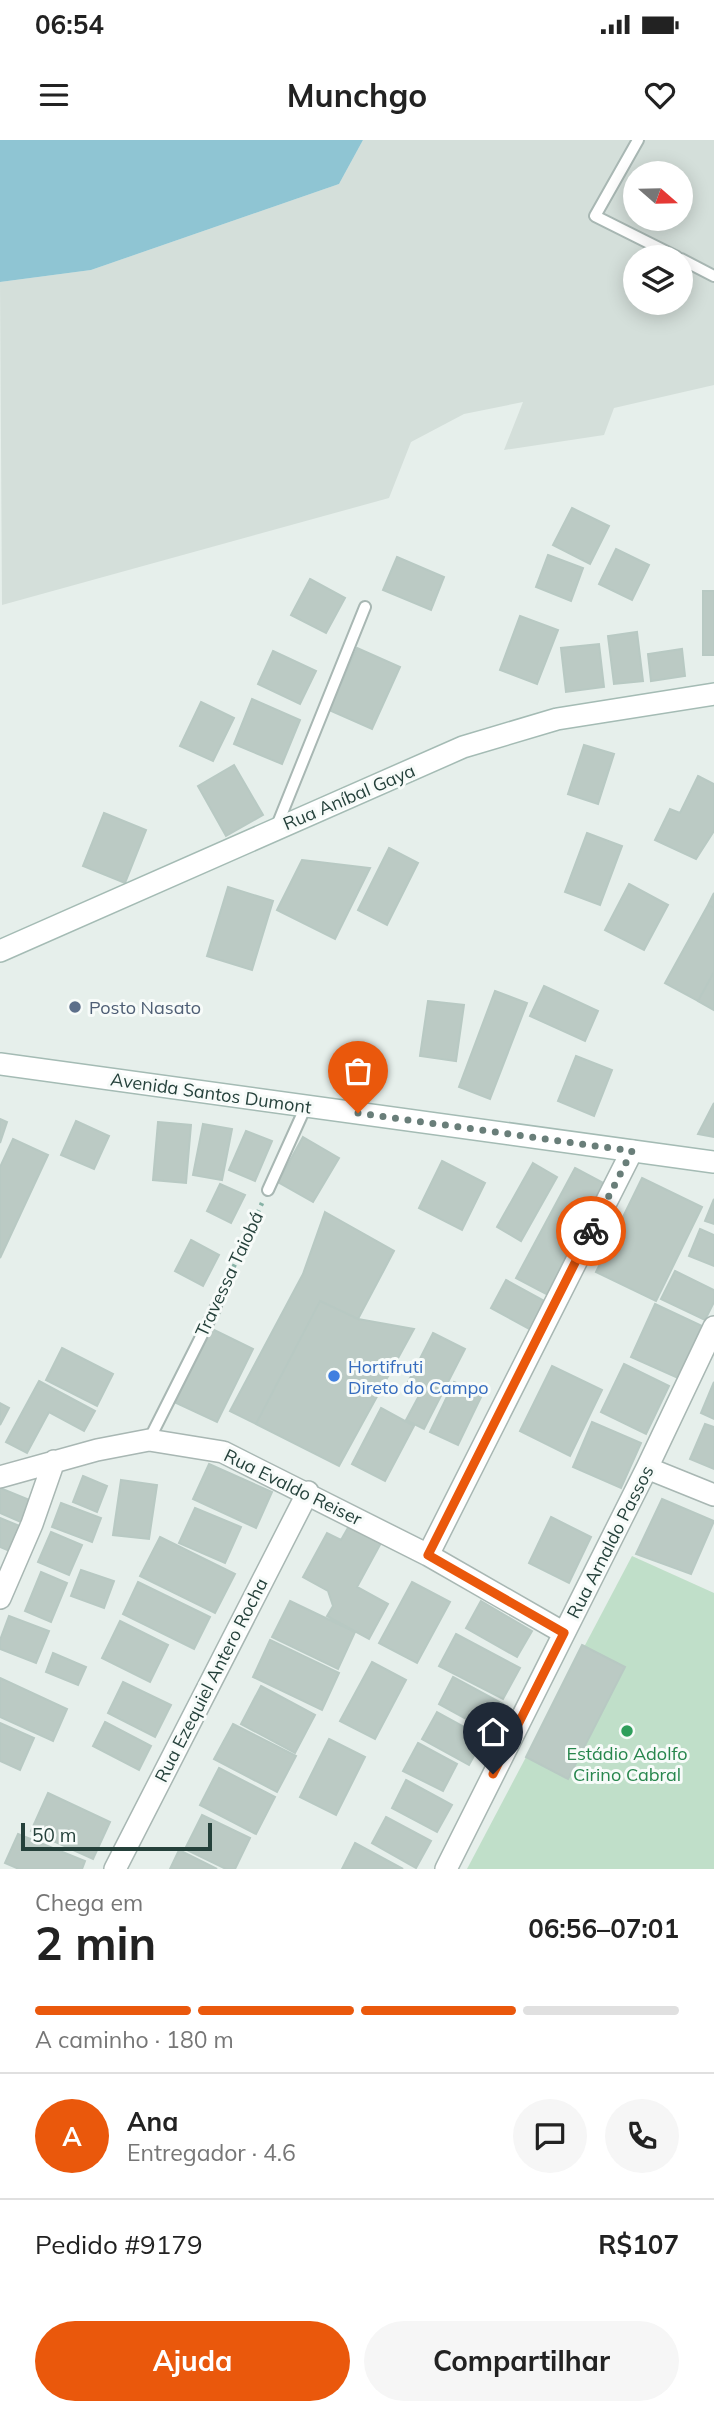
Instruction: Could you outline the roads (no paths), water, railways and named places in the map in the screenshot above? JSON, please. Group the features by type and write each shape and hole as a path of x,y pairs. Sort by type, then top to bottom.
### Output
{"street":[{"name":"Rua Aníbal Gaya","path":"0,951 463,747 512,730 558,719 714,694"},
{"name":"Avenida Santos Dumont","path":"0,1064 714,1162"},
{"path":"428,1555 632,1151"},
{"name":"Rua Arnaldo Passos","path":"446,1869 647,1468 714,1327"},
{"name":"Rua Evaldo Reiser","path":"0,1477 54,1461 149,1440 223,1452 308,1492 428,1555 564,1633"},
{"path":"0,1598 32,1524 54,1461"},
{"path":"647,1468 714,1495"},
{"name":"Rua Ezequiel Antero Rocha","path":"115,1869 308,1492"}],"lane":[{"path":"638,140 595,216 653,245"},
{"path":"693,265 714,276"},
{"path":"275,828 365,607"},
{"name":"Travessa Taiobá","path":"268,1190 306,1106"},
{"name":"Travessa Taiobá","path":"149,1440 216,1307"}],"water":[{"path":"0,140 363,140 339,184 91,270 0,282"}],"place":[{"name":"Posto Nasato","path":"75,1007"},
{"name":"Hortifruti Direto do Campo","path":"334,1376"},
{"name":"Estádio Adolfo Cirino Cabral","path":"627,1731"}]}
